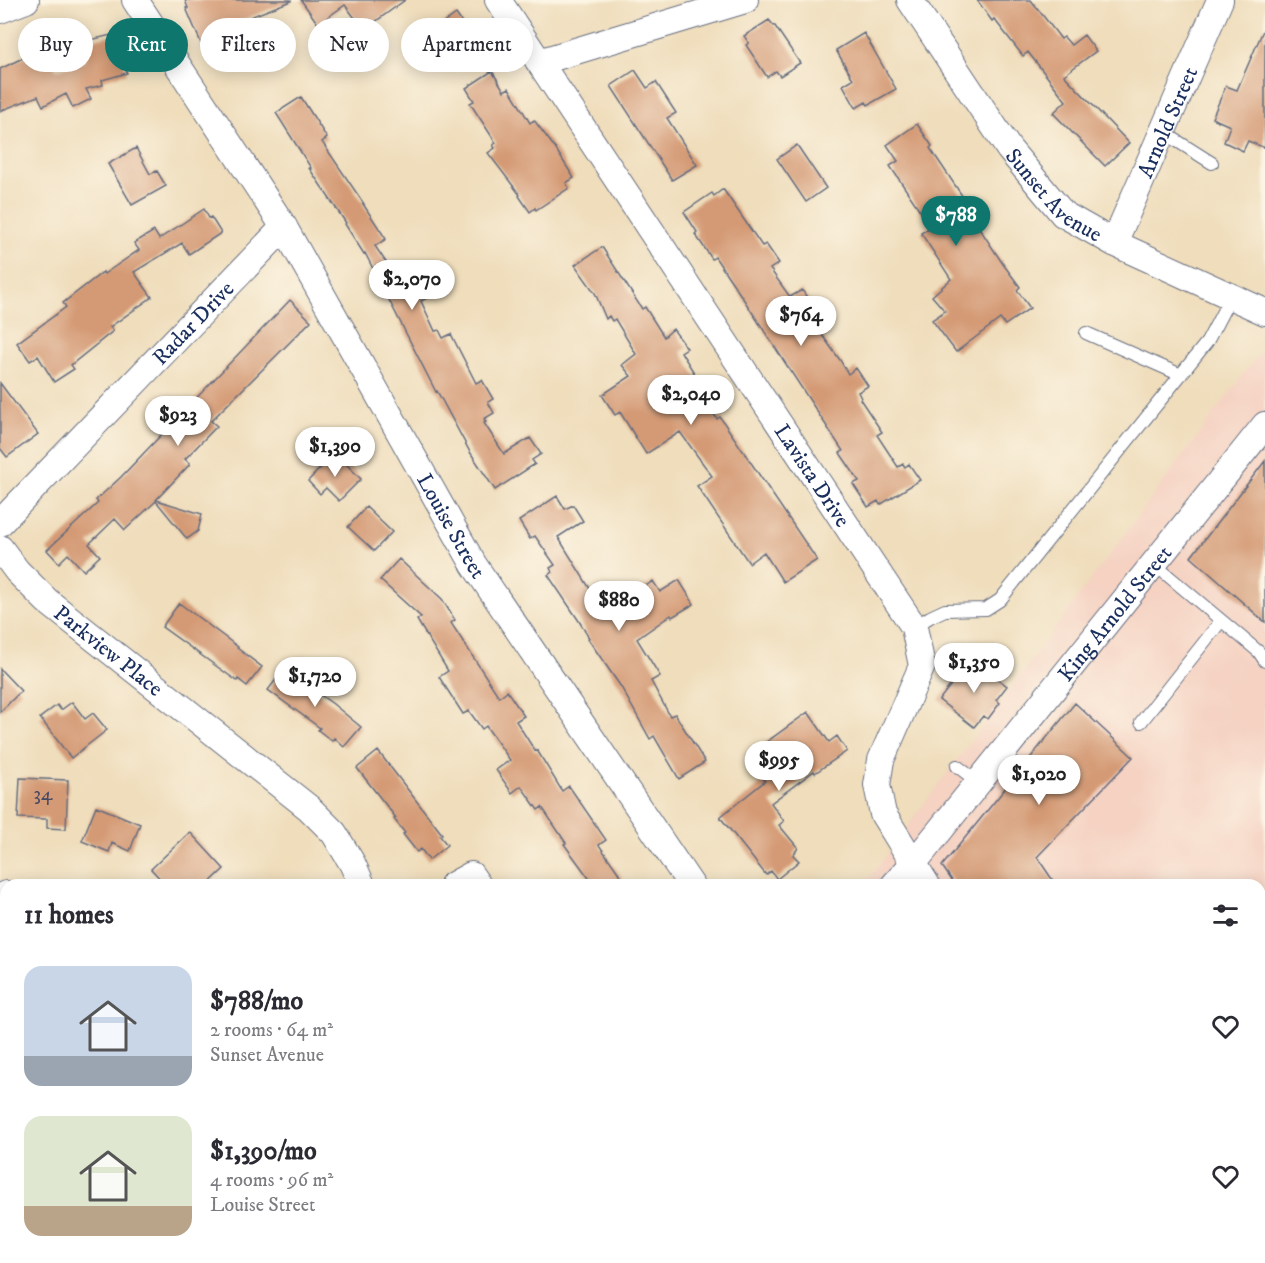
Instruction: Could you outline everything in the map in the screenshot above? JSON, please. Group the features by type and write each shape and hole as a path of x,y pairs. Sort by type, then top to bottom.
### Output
{"street":[{"path":"0,10 26,0"},
{"name":"Louise Street","path":"135,0 284,227 474,565 687,879"},
{"name":"Lavista Drive","path":"498,0 914,627 922,666 901,724 881,760 878,785 883,814 923,879"},
{"path":"539,62 745,0"},
{"name":"Sunset Avenue","path":"910,0 1010,149 1064,214 1114,243 1265,312"},
{"name":"Arnold Street","path":"1114,243 1220,0"},
{"name":"Radar Drive","path":"0,524 284,227"},
{"name":"King Arnold Street","path":"899,879 1265,426"},
{"name":"Parkview Place","path":"0,548 17,571 47,601 309,808 334,833 359,879"}],"lane":[{"path":"1163,132 1212,163"},
{"path":"914,627 945,610 986,609 1000,600 1207,342 1231,296"},
{"path":"1086,333 1180,375"},
{"path":"1154,564 1259,652 1265,661"},
{"path":"1142,722 1221,621"},
{"path":"957,766 979,783"}],"shaded area":[{"path":"1265,345 1265,879 868,879"}],"building":[{"path":"185,0 291,0 248,18 200,18 200,41 186,8 188,8"},
{"path":"301,0 405,0 380,18 355,18 345,5 327,18 314,18"},
{"path":"977,0 1031,0 1061,39 1064,37 1071,45 1084,35 1096,51 1064,75 1129,143 1105,166 1053,113 1066,101 1028,52 1023,56"},
{"path":"769,20 800,63 780,76 776,71 767,77 746,45 749,43 744,36"},
{"path":"1265,26 1265,148 1248,141 1243,151 1224,142 1230,126 1212,118 1226,86 1237,90"},
{"path":"864,33 896,89 868,105 866,102 856,108 843,85 853,79 836,50"},
{"path":"105,36 105,72 127,73 102,80 103,85 86,89 91,99 73,108 66,94 43,106 38,96 0,111 0,69 18,60 18,72 93,72 93,39"},
{"path":"635,70 647,88 656,82 676,113 667,118 697,165 672,180 611,86"},
{"path":"493,72 504,91 509,88 530,123 534,120 555,148 574,178 566,183 569,188 530,212 488,153 495,148 493,145 496,143 470,103 474,101 466,88"},
{"path":"301,97 327,138 322,142 386,239 375,246 394,274 404,269 409,277 419,271 431,296 421,301 435,331 439,330 443,338 451,334 476,383 482,380 493,399 488,402 494,413 484,419 486,422 484,423 504,454 530,438 541,454 532,460 535,464 495,490 470,452 436,392 365,253 276,113"},
{"path":"917,124 932,146 930,148 973,212 970,214 1020,287 1017,290 1030,308 1005,325 1000,319 956,352 932,320 945,311 932,296 951,279 921,233 931,227 890,166 898,161 887,145"},
{"path":"797,145 826,188 806,202 777,159"},
{"path":"136,148 150,174 157,171 166,186 132,205 108,164"},
{"path":"723,189 762,246 766,244 779,263 770,269 790,297 802,290 817,312 809,317 848,374 856,368 868,386 858,392 860,399 882,432 877,435 898,467 903,464 905,467 909,464 920,480 880,505 878,501 868,507 853,484 859,481 840,453 843,451 715,257 712,259 695,234 697,232 684,212 712,193 714,196"},
{"path":"204,209 221,233 189,254 182,243 134,272 152,297 110,327 113,331 71,365 74,369 54,382 38,356 30,361 17,343 66,307 63,303 103,272 104,274 139,250 134,243 154,231 159,239"},
{"path":"602,247 642,309 645,307 664,337 673,329 687,348 681,352 701,384 696,387 717,419 720,417 817,560 783,582 764,552 749,563 697,486 712,476 680,432 646,454 620,412 615,415 602,395 631,376 622,365 636,354 615,319 612,321 609,316 606,319 595,293 575,265"},
{"path":"290,300 311,321 211,421 217,426 185,459 190,464 156,500 202,514 198,531 187,539 156,501 125,530 115,519 89,544 100,556 84,571 68,554 59,563 47,550 98,503 96,500 121,477"},
{"path":"0,383 38,434 7,457 0,448"},
{"path":"335,453 361,479 339,501 326,488 320,494 308,481"},
{"path":"1265,461 1265,622 1191,557"},
{"path":"557,496 565,509 573,505 583,521 558,537 603,610 608,606 611,610 653,581 660,592 679,580 694,604 672,617 671,615 637,639 660,676 651,681 670,716 675,714 705,762 679,779 654,736 650,739 621,687 548,575 552,572 550,568 555,565 535,536 530,539 519,521"},
{"path":"366,507 392,532 374,551 348,527"},
{"path":"399,559 442,599 455,620 451,623 499,697 507,691 524,716 516,721 562,791 569,786 606,840 599,845 623,879 590,879 564,844 566,843 542,807 538,810 521,786 512,793 496,770 510,760 486,726 482,729 469,711 463,714 439,677 448,671 417,620 421,617 380,580"},
{"path":"179,603 262,667 247,686 162,627"},
{"path":"971,659 1007,686 996,700 1000,703 988,719 983,716 974,727 939,700"},
{"path":"0,669 21,691 0,712"},
{"path":"284,669 361,727 344,747 334,738 332,741 318,730 320,728 268,690"},
{"path":"72,702 85,719 93,713 107,730 71,758 40,718 57,705 61,710"},
{"path":"1075,703 1133,757 1037,857 1052,879 951,879 942,866"},
{"path":"808,712 829,742 837,736 847,751 815,773 814,771 771,803 784,821 779,825 798,848 793,855 799,861 777,879 771,871 766,875 720,817 765,781 747,756"},
{"path":"378,751 442,834 440,836 447,845 429,860 421,849 417,852 403,834 405,833 394,819 396,818 357,768"},
{"path":"20,778 68,780 66,829 47,828 47,819 18,818"},
{"path":"96,806 140,824 130,851 112,843 109,852 82,841"},
{"path":"190,832 224,869 213,879 160,879 151,869"}]}
